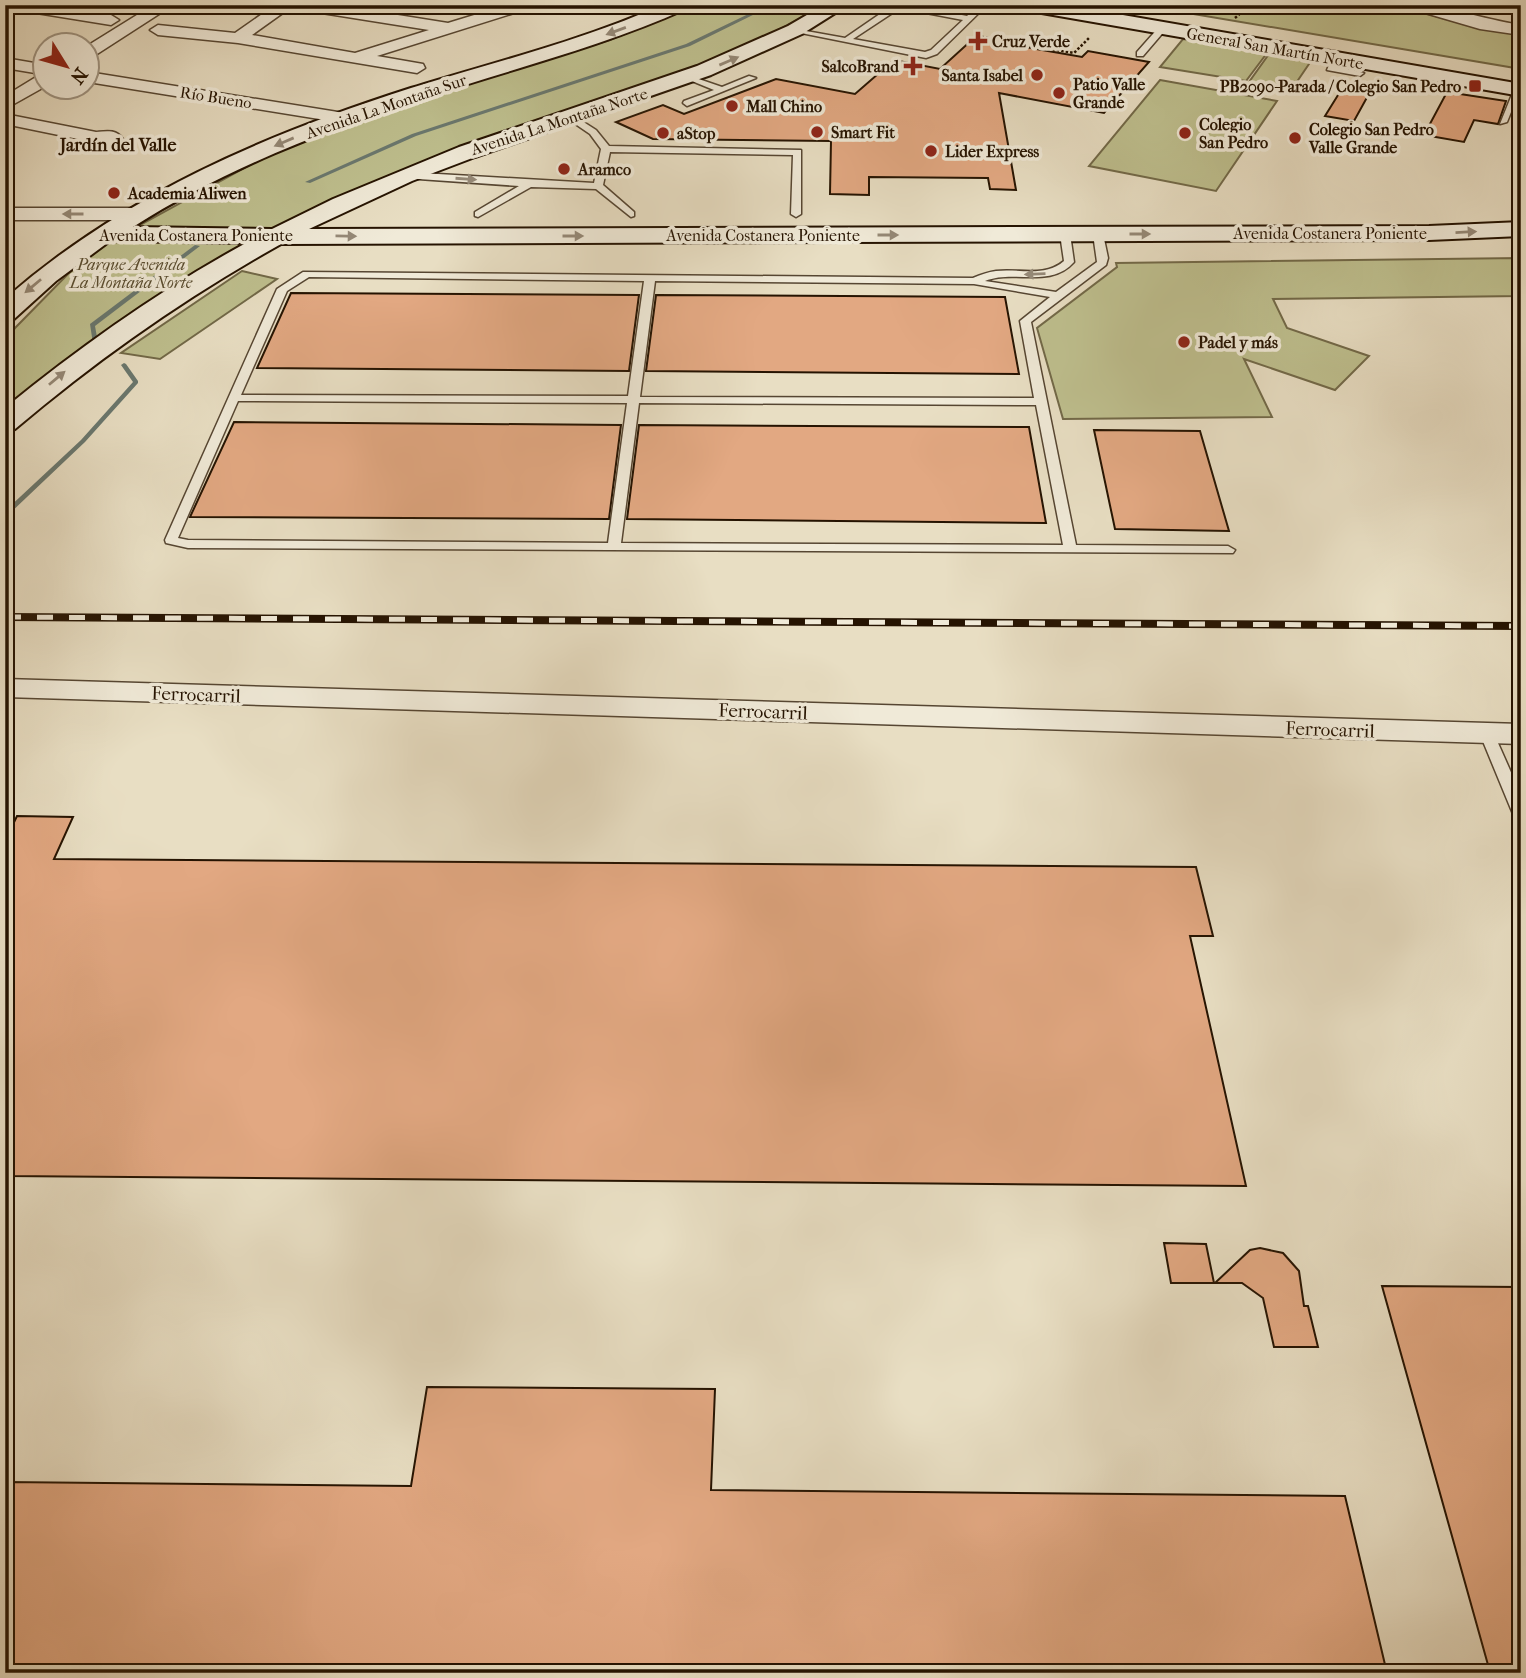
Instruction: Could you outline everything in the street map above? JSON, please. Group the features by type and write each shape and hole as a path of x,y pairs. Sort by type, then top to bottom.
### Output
{"street":[{"path":"18,5 47,7 111,20"},
{"path":"102,43 165,5"},
{"path":"238,38 286,5"},
{"path":"303,5 451,28"},
{"path":"375,16 391,5"},
{"path":"355,58 524,5"},
{"name":"Avenida La Montaña Sur","path":"5,313 36,284 104,234 253,156 344,118 559,50 679,5"},
{"name":"Avenida La Montaña Norte","path":"5,423 76,362 135,320 193,282 316,215 404,175 690,77 795,31 839,5"},
{"name":"General San Martín Norte","path":"1030,5 1336,58 1520,86"},
{"name":"General San Martín Norte","path":"1093,5 1520,86"},
{"path":"1414,5 1438,8 1480,24 1521,30"},
{"path":"158,30 238,38 417,68"},
{"path":"5,63 32,68"},
{"name":"Río Bueno","path":"102,79 344,118"},
{"path":"5,104 32,87"},
{"path":"5,119 96,137"},
{"name":"Avenida Costanera Poniente","path":"5,214 1418,214 1521,210"},
{"name":"Avenida Costanera Poniente","path":"45,234 1429,233 1521,229"},
{"name":"Ferrocarril","path":"5,688 1521,734"}],"lane":[{"path":"845,41 898,5 969,19"},
{"path":"795,31 926,55 934,52 983,5"},
{"path":"1140,54 1163,28"},
{"path":"1336,58 1329,68 1360,73"},
{"path":"690,77 722,90"},
{"path":"687,103 752,78"},
{"path":"1503,122 1520,86"},
{"path":"571,117 593,132 606,149 598,186"},
{"path":"606,149 798,152 796,214"},
{"path":"404,175 598,186 631,214"},
{"path":"478,214 529,184"},
{"path":"974,281 994,274 1041,274 1063,268 1069,262 1065,234"},
{"path":"1070,549 1025,321 1103,261 1098,234"},
{"path":"1058,296 1030,289 997,289 974,281 307,274 282,289 172,537 173,542 1228,550"},
{"path":"614,547 650,278"},
{"path":"234,398 1041,402"},
{"path":"1487,734 1521,814"}],"path":[{"path":"1231,22 1250,5"}],"green space":[{"name":"Parque Avenida La Montaña Norte","path":"690,5 826,5 761,39 679,74 338,202 21,402 5,402 5,341 68,274 107,243 279,149 385,108 610,40"},
{"path":"1140,5 1395,5 1475,27 1521,34 1521,69"},
{"path":"1183,39 1267,53 1246,81 1160,67"},
{"path":"1269,54 1311,61 1292,89 1249,82"},
{"name":"Colegio San Pedro","path":"1160,80 1277,101 1216,191 1089,166"},
{"name":"Padel y más","path":"1521,258 1521,296 1273,299 1287,328 1369,356 1335,390 1244,359 1272,417 1063,419 1037,328 1117,267 1116,263"},
{"path":"242,271 277,279 160,359 121,353"}],"building":[{"path":"974,38 1082,57 1088,51 1149,62 1104,113 999,93 1016,190 990,189 988,178 869,177 869,195 830,194 831,141 653,139 616,122 663,105 684,114 776,79 855,94 894,60 940,69"},
{"path":"1343,87 1370,92 1354,121 1325,116"},
{"path":"1447,92 1506,101 1498,124 1474,120 1464,142 1424,135"},
{"path":"291,293 639,295 629,371 257,368"},
{"path":"656,295 1005,297 1019,374 646,371"},
{"path":"234,422 621,425 609,519 190,517"},
{"path":"639,425 1029,427 1046,523 627,519"},
{"path":"1094,430 1200,431 1229,531 1115,529"},
{"path":"17,816 73,817 54,859 1196,867 1213,936 1190,936 1246,1186 5,1176 5,841"},
{"path":"1164,1243 1206,1244 1214,1283 1171,1283"},
{"path":"1260,1248 1283,1253 1299,1271 1304,1306 1308,1306 1318,1347 1274,1347 1263,1298 1242,1283 1215,1283 1250,1250"},
{"path":"1382,1286 1521,1287 1521,1672 1490,1672"},
{"path":"427,1387 715,1389 711,1490 1345,1496 1387,1673 5,1673 5,1482 411,1486"}],"waterway":[{"path":"308,182 414,135 688,45 771,5"},
{"path":"95,343 92,325 197,246"},
{"path":"5,515 83,441 136,382 124,365"}],"railway":[{"path":"5,617 1521,626"}],"place":[{"name":"Cruz Verde","path":"978,41"},
{"name":"SalcoBrand","path":"913,66"},
{"name":"Santa Isabel","path":"1037,75"},
{"name":"PB2090-Parada / Colegio San Pedro","path":"1475,86"},
{"name":"Patio Valle Grande","path":"1059,93"},
{"name":"Mall Chino","path":"732,106"},
{"name":"Smart Fit","path":"817,132"},
{"name":"aStop","path":"663,133"},
{"name":"Colegio San Pedro","path":"1185,133"},
{"name":"Colegio San Pedro Valle Grande","path":"1295,138"},
{"name":"Lider Express","path":"931,151"},
{"name":"Aramco","path":"564,169"},
{"name":"Academia Aliwen","path":"114,193"},
{"name":"Padel y más","path":"1184,342"}],"district":[{"name":"Jardín del Valle","path":"118,145"}]}
